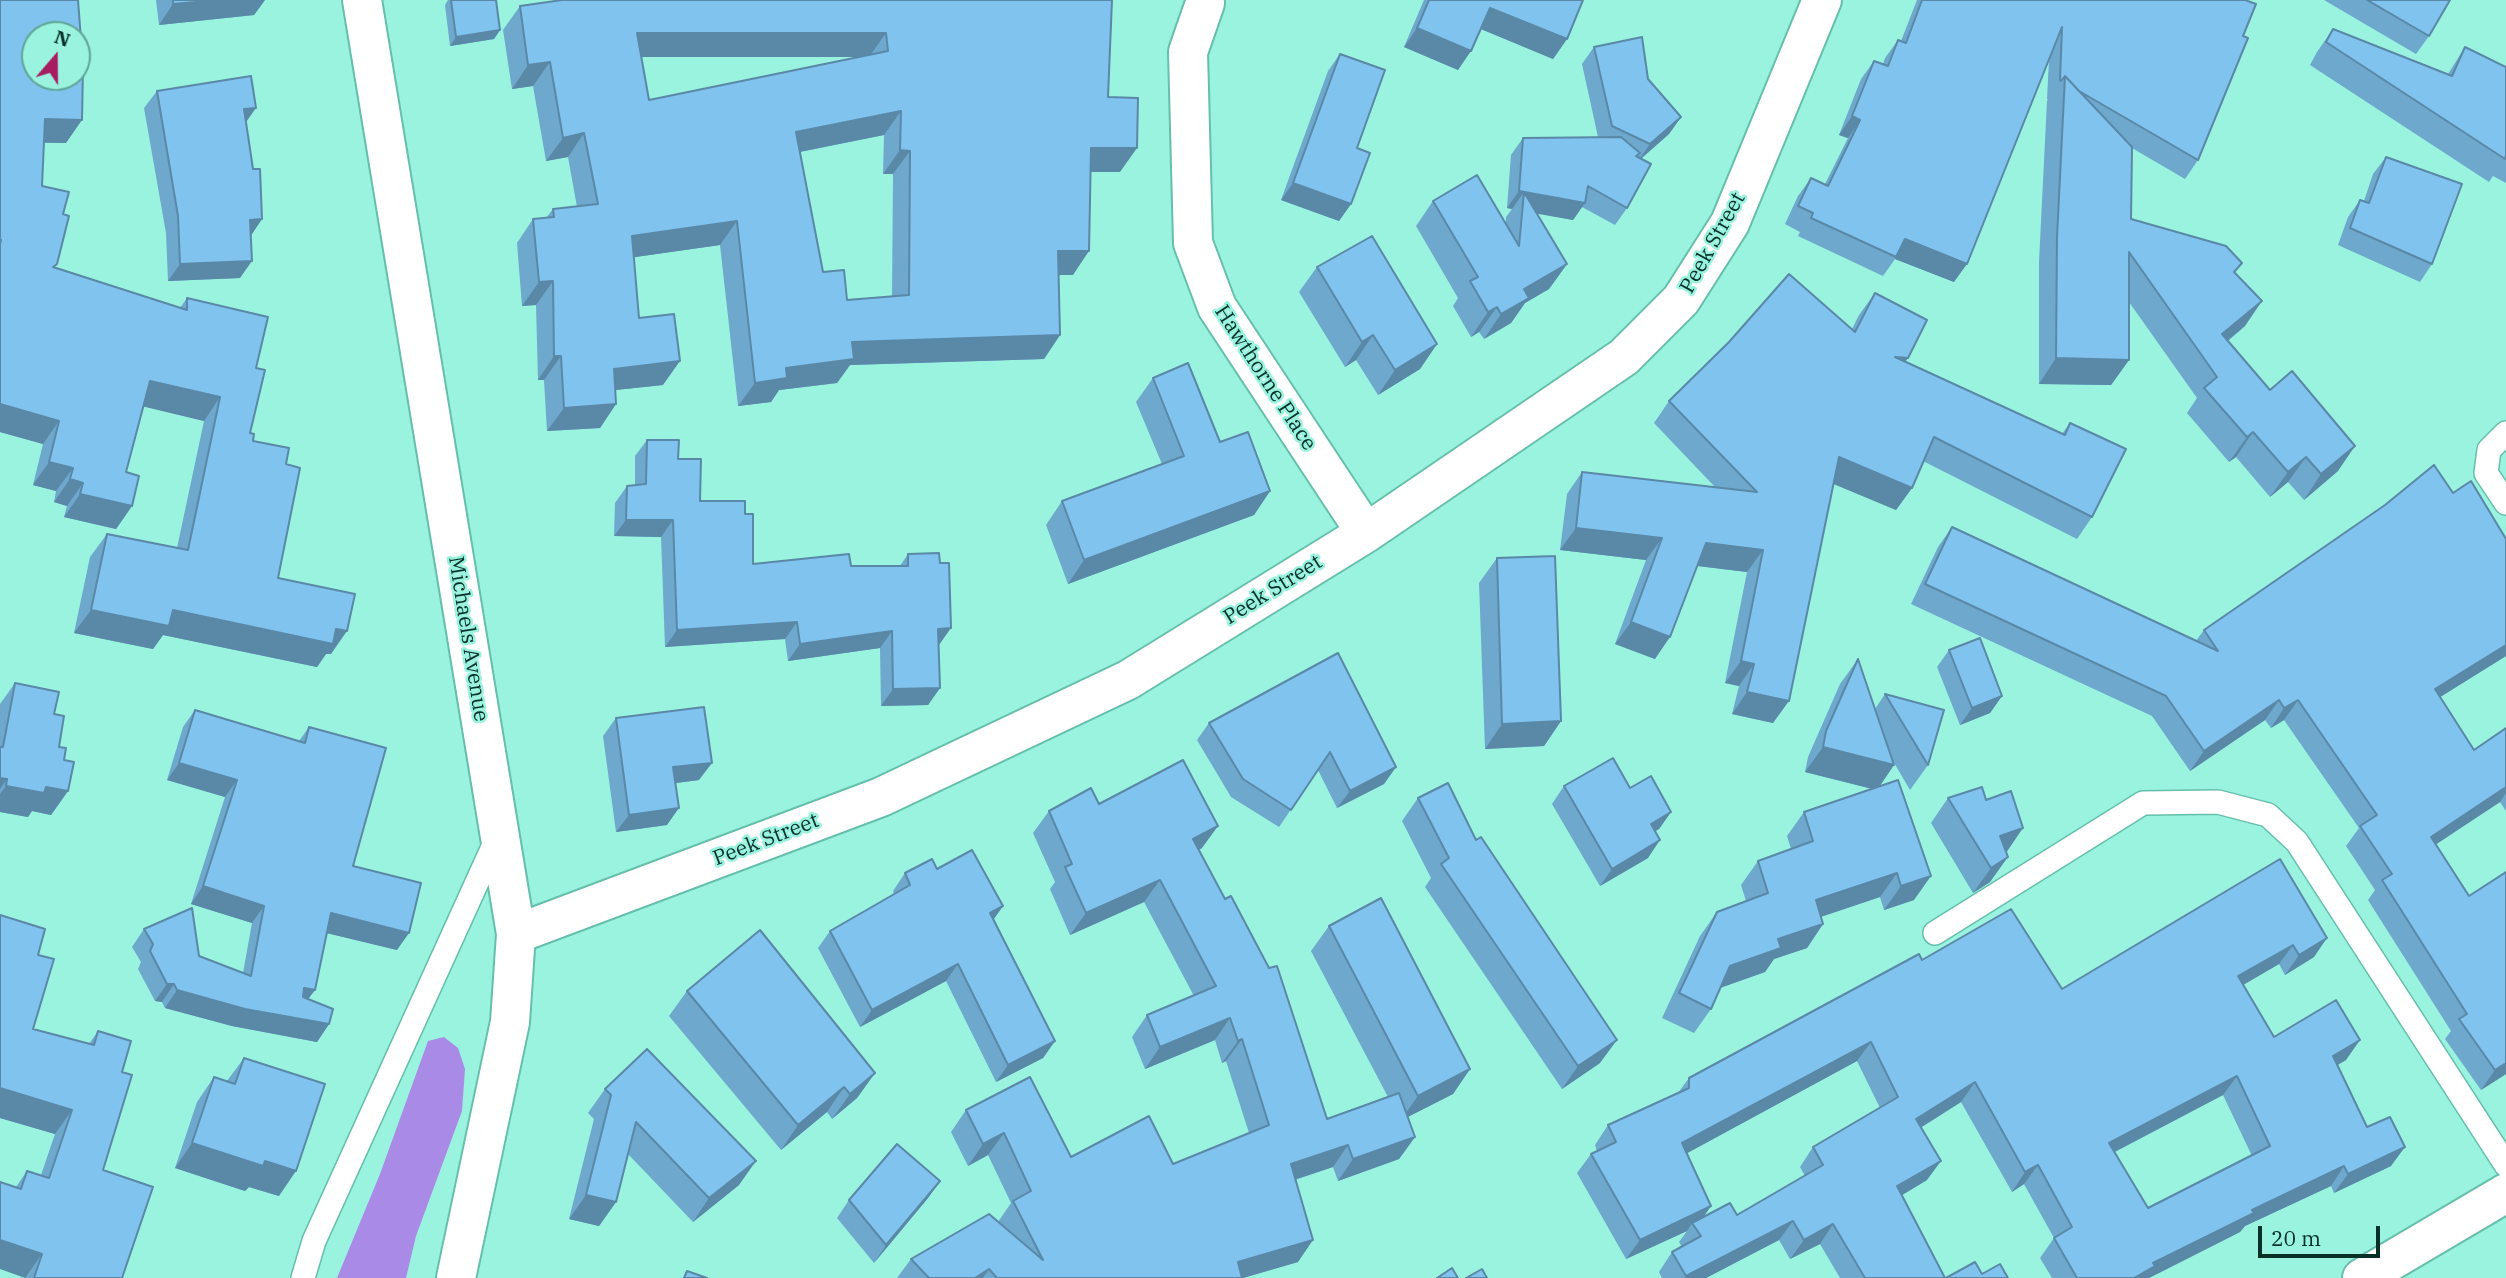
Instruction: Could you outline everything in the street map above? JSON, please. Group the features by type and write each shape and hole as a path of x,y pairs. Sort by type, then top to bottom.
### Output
{"street":[{"name":"Michaels Avenue","path":"362,0 516,934 510,1022 456,1278"},
{"name":"Peek Street","path":"516,934 881,797 1128,680 1366,533 1624,357 1681,300 1730,223 1822,0"},
{"name":"Hawthorne Place","path":"1205,3 1188,52 1193,243 1217,307 1366,533"},
{"path":"2362,1278 2506,1194"}],"lane":[{"path":"2506,433 2489,450 2486,473 2506,503"},
{"path":"1935,933 2143,803 2218,803 2268,815 2297,842 2506,1165"},
{"path":"303,1278 314,1241 500,831"}],"shaded area":[{"path":"444,1037 458,1048 465,1069 462,1111 416,1236 406,1278 337,1278 380,1174 428,1041"}],"building":[{"path":"0,0 78,0 80,21 21,21 21,91 83,91 82,120 45,119 42,186 69,192 63,214 69,216 57,264 53,267 187,310 187,298 268,317 256,368 265,370 250,433 254,434 253,441 289,448 286,464 300,468 278,578 355,594 347,631 336,629 333,644 173,610 169,626 91,610 107,534 188,550 220,397 150,381 126,472 139,476 132,506 80,494 83,483 70,479 73,468 49,462 59,421 0,404"},
{"path":"173,0 219,0 173,4"},
{"path":"451,0 496,0 500,30 456,37"},
{"path":"562,0 1112,0 1108,97 1138,98 1137,148 1091,148 1089,251 1058,251 1060,335 852,342 854,359 786,368 787,378 755,383 737,221 632,236 639,318 674,314 680,361 614,369 616,404 564,408 561,356 554,356 553,281 539,282 533,219 554,217 553,209 598,204 584,133 563,138 550,62 528,65 520,6","holes":["637,33 886,33 888,51 649,100","901,111 900,150 910,151 909,295 847,300 844,270 823,272 796,132"]},
{"path":"1429,0 1583,0 1567,39 1490,8 1471,51 1417,28"},
{"path":"1922,0 2245,0 2256,4 2243,36 2248,38 2198,160 2079,91 2065,76 2061,81 2062,27 1967,264 1905,239 1896,257 1811,218 1813,213 1798,206 1811,178 1828,186 1860,120 1852,116 1874,61 1888,66 1898,40 1906,43"},
{"path":"2367,0 2450,0 2429,36"},
{"path":"2333,29 2452,76 2465,47 2506,67 2505,159 2326,42"},
{"path":"1642,37 1648,79 1681,117 1650,144 1612,126 1594,47"},
{"path":"1340,54 1385,70 1357,148 1370,153 1351,204 1293,183"},
{"path":"251,76 256,108 244,109 253,169 260,169 262,219 250,220 252,261 180,264 178,216 157,91"},
{"path":"2065,76 2132,147 2131,219 2226,246 2242,263 2234,272 2262,301 2222,334 2270,390 2292,371 2355,446 2321,474 2306,457 2288,472 2253,432 2247,437 2204,388 2217,377 2129,252 2129,360 2056,358 2057,237"},
{"path":"1621,137 1640,153 1636,156 1651,164 1627,208 1588,186 1585,203 1519,191 1523,138"},
{"path":"2386,157 2462,184 2432,264 2350,228 2360,200 2369,203"},
{"path":"1477,175 1519,246 1524,192 1567,264 1524,289 1529,298 1501,314 1497,307 1488,312 1470,281 1478,277 1433,201"},
{"path":"1372,236 1437,344 1395,370 1373,335 1362,342 1317,267"},
{"path":"1789,274 1855,332 1875,293 1927,320 1908,358 1895,357 2065,435 2070,423 2126,449 2092,517 1934,437 1912,488 1839,457 1789,701 1747,692 1754,664 1741,661 1763,550 1706,543 1670,637 1631,622 1662,538 1576,528 1582,472 1757,492 1669,401 1729,342"},
{"path":"1188,363 1220,442 1248,432 1270,491 1084,560 1062,501 1184,456 1153,378"},
{"path":"647,440 679,440 678,459 701,459 700,501 745,501 745,514 753,514 753,564 849,554 851,566 908,566 908,554 939,553 940,563 949,563 951,628 938,629 940,688 893,689 892,631 800,644 797,622 677,630 673,520 626,520 627,486 646,484"},
{"path":"2434,465 2453,493 2471,481 2506,539 2506,645 2435,689 2474,750 2506,728 2506,787 2431,837 2469,896 2506,872 2506,1063 2495,1070 2459,1019 2467,1014 2382,880 2392,874 2360,826 2377,815 2298,700 2284,708 2279,700 2204,751 2166,696 1925,584 1952,527 2218,651 2204,630 2385,505"},
{"path":"1555,556 1561,721 1502,724 1497,558"},
{"path":"1980,638 2002,696 1972,708 1949,650"},
{"path":"1338,653 1396,767 1350,791 1330,752 1291,810 1243,779 1209,723"},
{"path":"1858,659 1894,765 1823,747 1826,731"},
{"path":"15,683 59,692 54,714 64,716 59,747 66,748 64,760 74,762 68,791 46,787 44,793 6,786 7,779 0,778 0,747 3,747"},
{"path":"1885,694 1944,710 1928,765"},
{"path":"704,707 712,763 673,767 679,808 629,815 616,718"},
{"path":"195,710 305,743 309,727 386,748 353,866 421,883 409,933 331,913 315,990 304,988 303,997 333,1009 329,1024 245,1009 177,990 174,984 167,984 150,951 153,944 144,929 192,908 199,956 251,976 264,906 203,886 237,780 179,763"},
{"path":"1613,758 1630,788 1651,776 1671,812 1651,824 1660,840 1612,869 1564,786"},
{"path":"1183,760 1218,826 1193,839 1225,899 1231,896 1269,968 1277,966 1327,1119 1399,1093 1415,1137 1353,1159 1348,1145 1291,1164 1313,1240 1238,1262 1242,1278 997,1278 989,1269 975,1278 929,1278 911,1259 989,1214 1043,1260 1013,1201 1031,1191 1004,1133 983,1144 966,1110 1030,1077 1071,1157 1149,1116 1173,1164 1269,1125 1242,1039 1238,1041 1230,1018 1160,1047 1147,1015 1216,986 1160,880 1086,913 1065,867 1072,864 1049,811 1091,788 1099,804"},
{"path":"1898,780 1931,876 1901,886 1897,873 1816,900 1823,924 1778,939 1781,948 1730,966 1711,1009 1679,993 1717,912 1768,893 1758,861 1813,841 1804,812"},
{"path":"1448,783 1476,840 1481,837 1617,1040 1578,1066 1441,864 1449,858 1418,798"},
{"path":"1982,787 1986,800 2011,791 2023,828 2000,836 2008,857 1991,868 1948,798"},
{"path":"972,850 1003,906 990,913 1055,1041 1008,1065 958,964 872,1010 830,931 910,885 905,873 932,859 937,869"},
{"path":"2280,859 2327,938 2299,955 2293,945 2238,976 2274,1037 2336,1000 2360,1040 2333,1056 2367,1127 2390,1117 2405,1147 2348,1174 2344,1166 2252,1210 2254,1213 2153,1263 2155,1266 2134,1278 2077,1278 2054,1238 2072,1227 2038,1165 2025,1172 1975,1082 1916,1119 1941,1161 1897,1186 1945,1278 1865,1278 1833,1224 1804,1240 1793,1221 1686,1276 1672,1252 1701,1236 1692,1223 1730,1203 1737,1215 1823,1165 1813,1147 1898,1097 1871,1042 1682,1143 1711,1206 1640,1240 1591,1154 1616,1142 1608,1125 1689,1088 1689,1078 1919,954 1922,960 2011,909 2062,989","holes":["2237,1076 2270,1146 2148,1208 2109,1143"]},
{"path":"1381,898 1470,1069 1418,1096 1329,926"},
{"path":"0,915 45,929 38,955 54,959 33,1029 94,1045 98,1031 131,1041 122,1072 132,1075 103,1170 153,1187 122,1278 34,1278 42,1254 0,1240 0,1182 21,1189 27,1171 49,1178 72,1110 0,1088"},
{"path":"760,930 875,1073 850,1094 844,1087 798,1125 687,991"},
{"path":"647,1049 756,1161 709,1198 636,1122 616,1202 586,1195 611,1095 605,1089"},
{"path":"244,1058 325,1084 296,1171 265,1161 263,1166 192,1143 214,1077 235,1084"},
{"path":"897,1144 940,1181 886,1245 849,1200"},
{"path":"1975,1262 1982,1274 2000,1264 2008,1278 1946,1278"},
{"path":"1452,1268 1458,1278 1437,1278"},
{"path":"1482,1269 1487,1278 1466,1278"},
{"path":"687,1271 707,1278 684,1278"}]}
